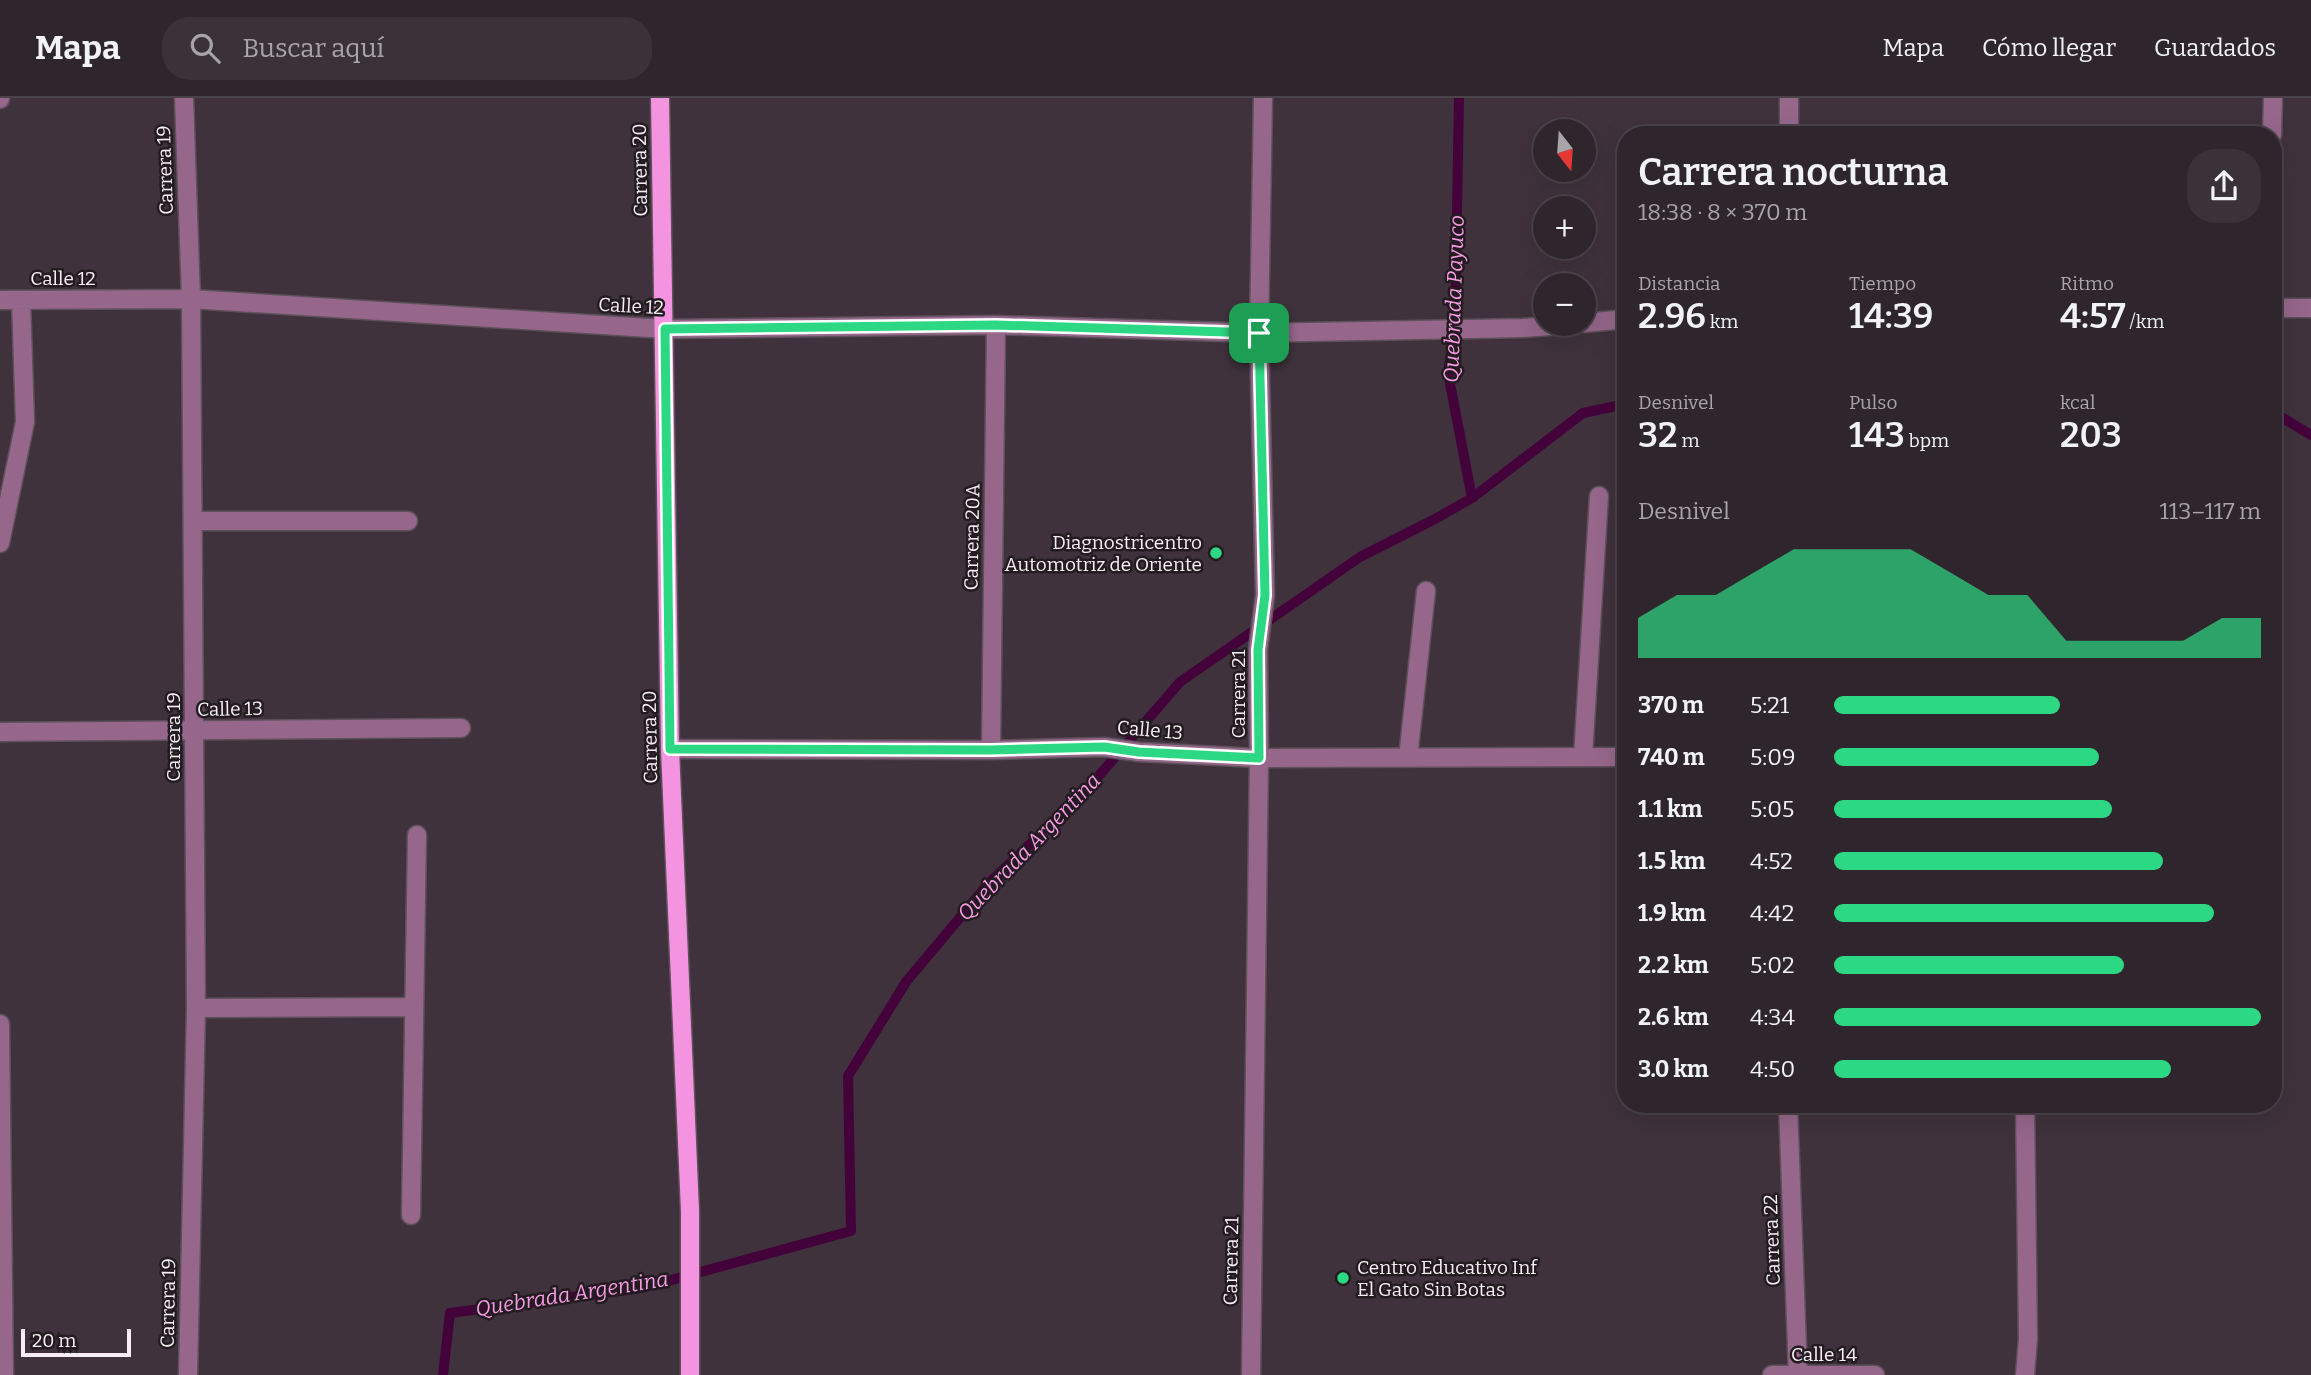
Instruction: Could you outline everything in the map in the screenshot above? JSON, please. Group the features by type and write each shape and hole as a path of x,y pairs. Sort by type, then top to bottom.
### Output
{"main road":[{"name":"Carrera 20","path":"660,98 670,749 690,1197 690,1375"}],"street":[{"name":"Carrera 19","path":"184,98 191,299 196,1008 188,1375"},
{"name":"Carrera 21","path":"1251,1375 1258,650 1265,595 1259,333 1263,98"},
{"path":"1789,98 1789,126"},
{"path":"2272,126 2273,98"},
{"name":"Calle 12","path":"0,300 191,299 665,329 996,325 1259,333 1533,327"},
{"path":"0,542 25,422 21,300"},
{"path":"2282,308 2311,308"},
{"path":"1596,322 1617,320"},
{"name":"Carrera 20A","path":"991,750 996,325"},
{"path":"1583,757 1599,496"},
{"path":"193,521 408,521"},
{"path":"1408,758 1426,590"},
{"name":"Calle 13","path":"0,732 461,728"},
{"name":"Calle 13","path":"670,749 991,750 1104,747 1139,752 1259,758 1617,757"},
{"path":"411,1215 417,835"},
{"path":"196,1008 414,1007"},
{"path":"0,1024 4,1375"},
{"name":"Carrera 22","path":"1788,1113 1798,1375"},
{"path":"2025,1113 2028,1339 2026,1375"},
{"name":"Calle 14","path":"1772,1375 1875,1375"}],"waterway":[{"name":"Quebrada Payuco","path":"1459,98 1455,329 1448,373 1472,498"},
{"name":"Quebrada Argentina","path":"443,1375 450,1313 642,1288 851,1231 848,1076 906,982 988,884 1084,793 1180,682 1360,557 1472,498 1583,413 1617,406"},
{"name":"Quebrada Argentina","path":"2282,417 2311,435"}],"place":[{"name":"Diagnostricentro Automotriz de Oriente","path":"1216,553"},
{"name":"Centro Educativo Inf El Gato Sin Botas","path":"1343,1278"}],"route":[{"path":"996,325 1259,333 1265,595 1258,650 1259,758 1139,752 1104,747 991,750 670,749 665,329 996,325"}]}
